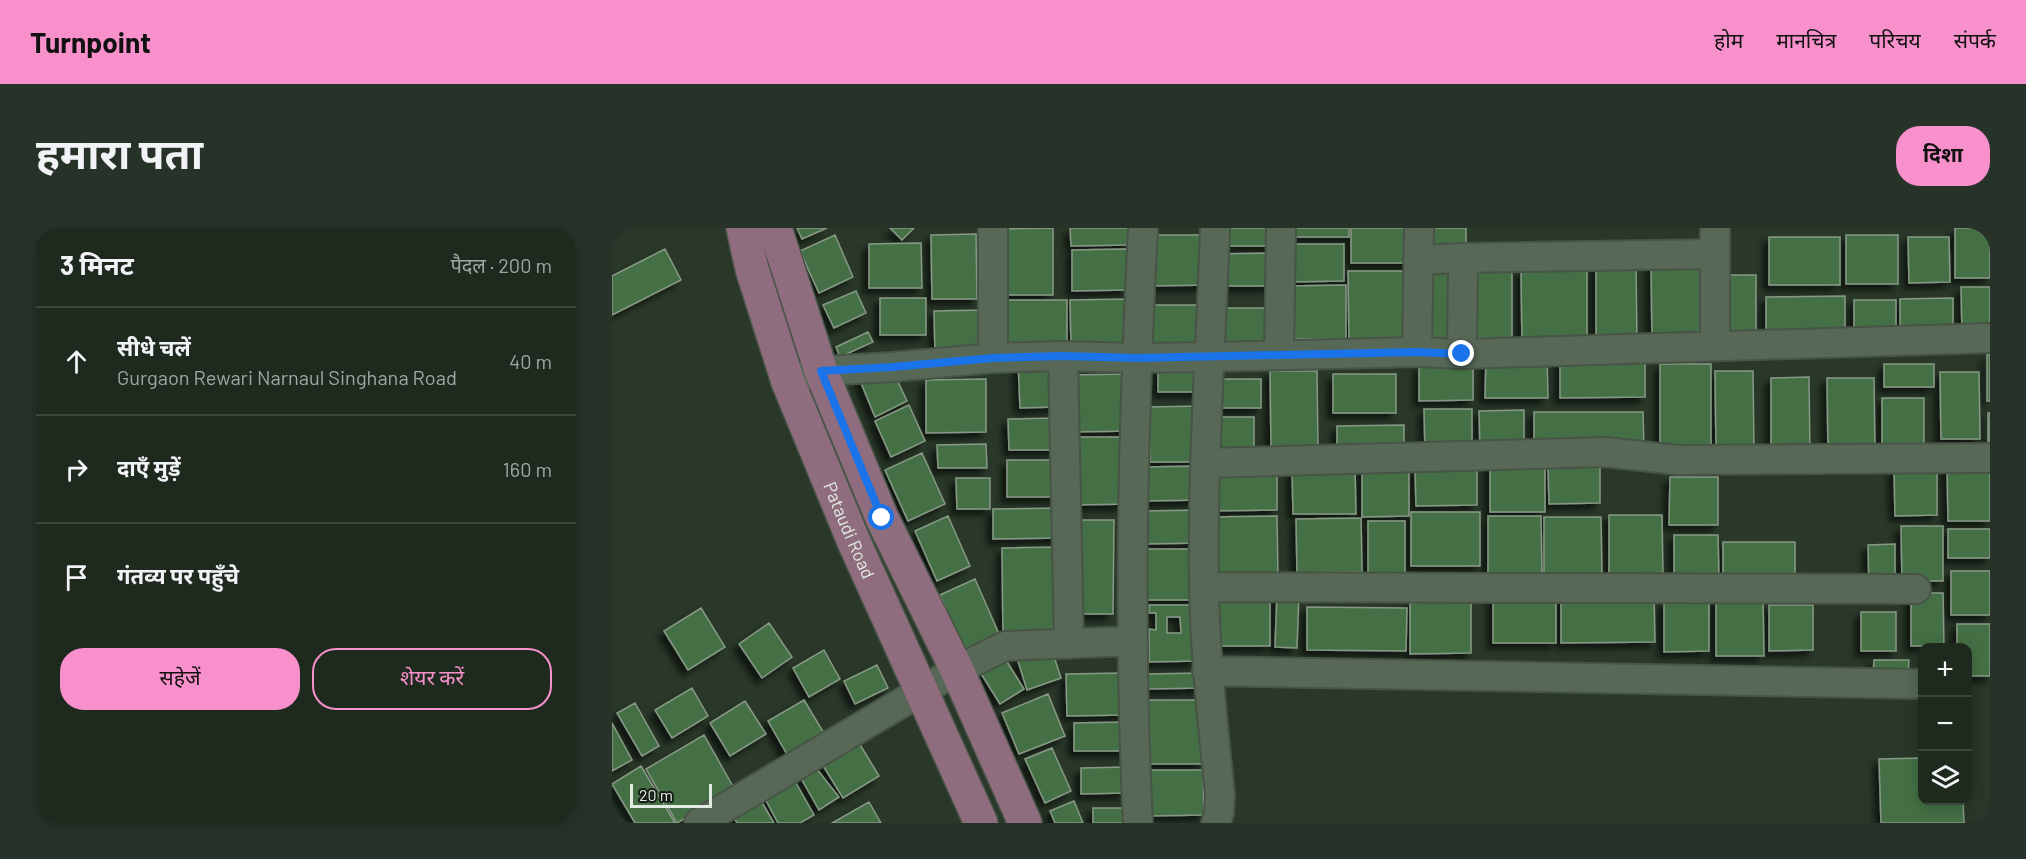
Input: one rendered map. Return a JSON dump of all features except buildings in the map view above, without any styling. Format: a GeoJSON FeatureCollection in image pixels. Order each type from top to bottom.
{"type":"FeatureCollection","features":[{"type":"Feature","properties":{"kind":"main road","name":"Pataudi Road"},"geometry":{"type":"LineString","coordinates":[[743,228],[752,269],[788,382],[854,542],[922,691],[974,821]]}},
{"type":"Feature","properties":{"kind":"main road"},"geometry":{"type":"LineString","coordinates":[[775,228],[821,371],[882,518],[957,670],[1024,823]]}},
{"type":"Feature","properties":{"kind":"street"},"geometry":{"type":"LineString","coordinates":[[993,228],[993,358]]}},
{"type":"Feature","properties":{"kind":"street"},"geometry":{"type":"LineString","coordinates":[[1138,823],[1133,641],[1136,358],[1143,228]]}},
{"type":"Feature","properties":{"kind":"street"},"geometry":{"type":"LineString","coordinates":[[1215,228],[1205,463],[1204,587],[1207,671],[1220,795],[1216,823]]}},
{"type":"Feature","properties":{"kind":"street"},"geometry":{"type":"LineString","coordinates":[[1279,354],[1281,228]]}},
{"type":"Feature","properties":{"kind":"street"},"geometry":{"type":"LineString","coordinates":[[1417,352],[1419,228]]}},
{"type":"Feature","properties":{"kind":"street"},"geometry":{"type":"LineString","coordinates":[[1418,260],[1714,241],[1715,346]]}},
{"type":"Feature","properties":{"kind":"street"},"geometry":{"type":"LineString","coordinates":[[1462,258],[1462,354]]}},
{"type":"Feature","properties":{"kind":"street"},"geometry":{"type":"LineString","coordinates":[[788,382],[821,371],[993,358],[1211,357],[1417,352],[1462,354],[1990,338]]}},
{"type":"Feature","properties":{"kind":"street"},"geometry":{"type":"LineString","coordinates":[[1062,356],[1069,644]]}},
{"type":"Feature","properties":{"kind":"street"},"geometry":{"type":"LineString","coordinates":[[1205,463],[1595,452],[1678,460],[1990,458]]}},
{"type":"Feature","properties":{"kind":"street"},"geometry":{"type":"LineString","coordinates":[[1204,587],[1917,589]]}},
{"type":"Feature","properties":{"kind":"street"},"geometry":{"type":"LineString","coordinates":[[699,823],[957,670],[1005,646],[1133,641]]}},
{"type":"Feature","properties":{"kind":"street"},"geometry":{"type":"LineString","coordinates":[[1207,671],[1918,684]]}},
{"type":"Feature","properties":{"kind":"route"},"geometry":{"type":"LineString","coordinates":[[882,518],[821,371],[993,358],[1062,356],[1136,358],[1417,352],[1462,354]]}}]}
